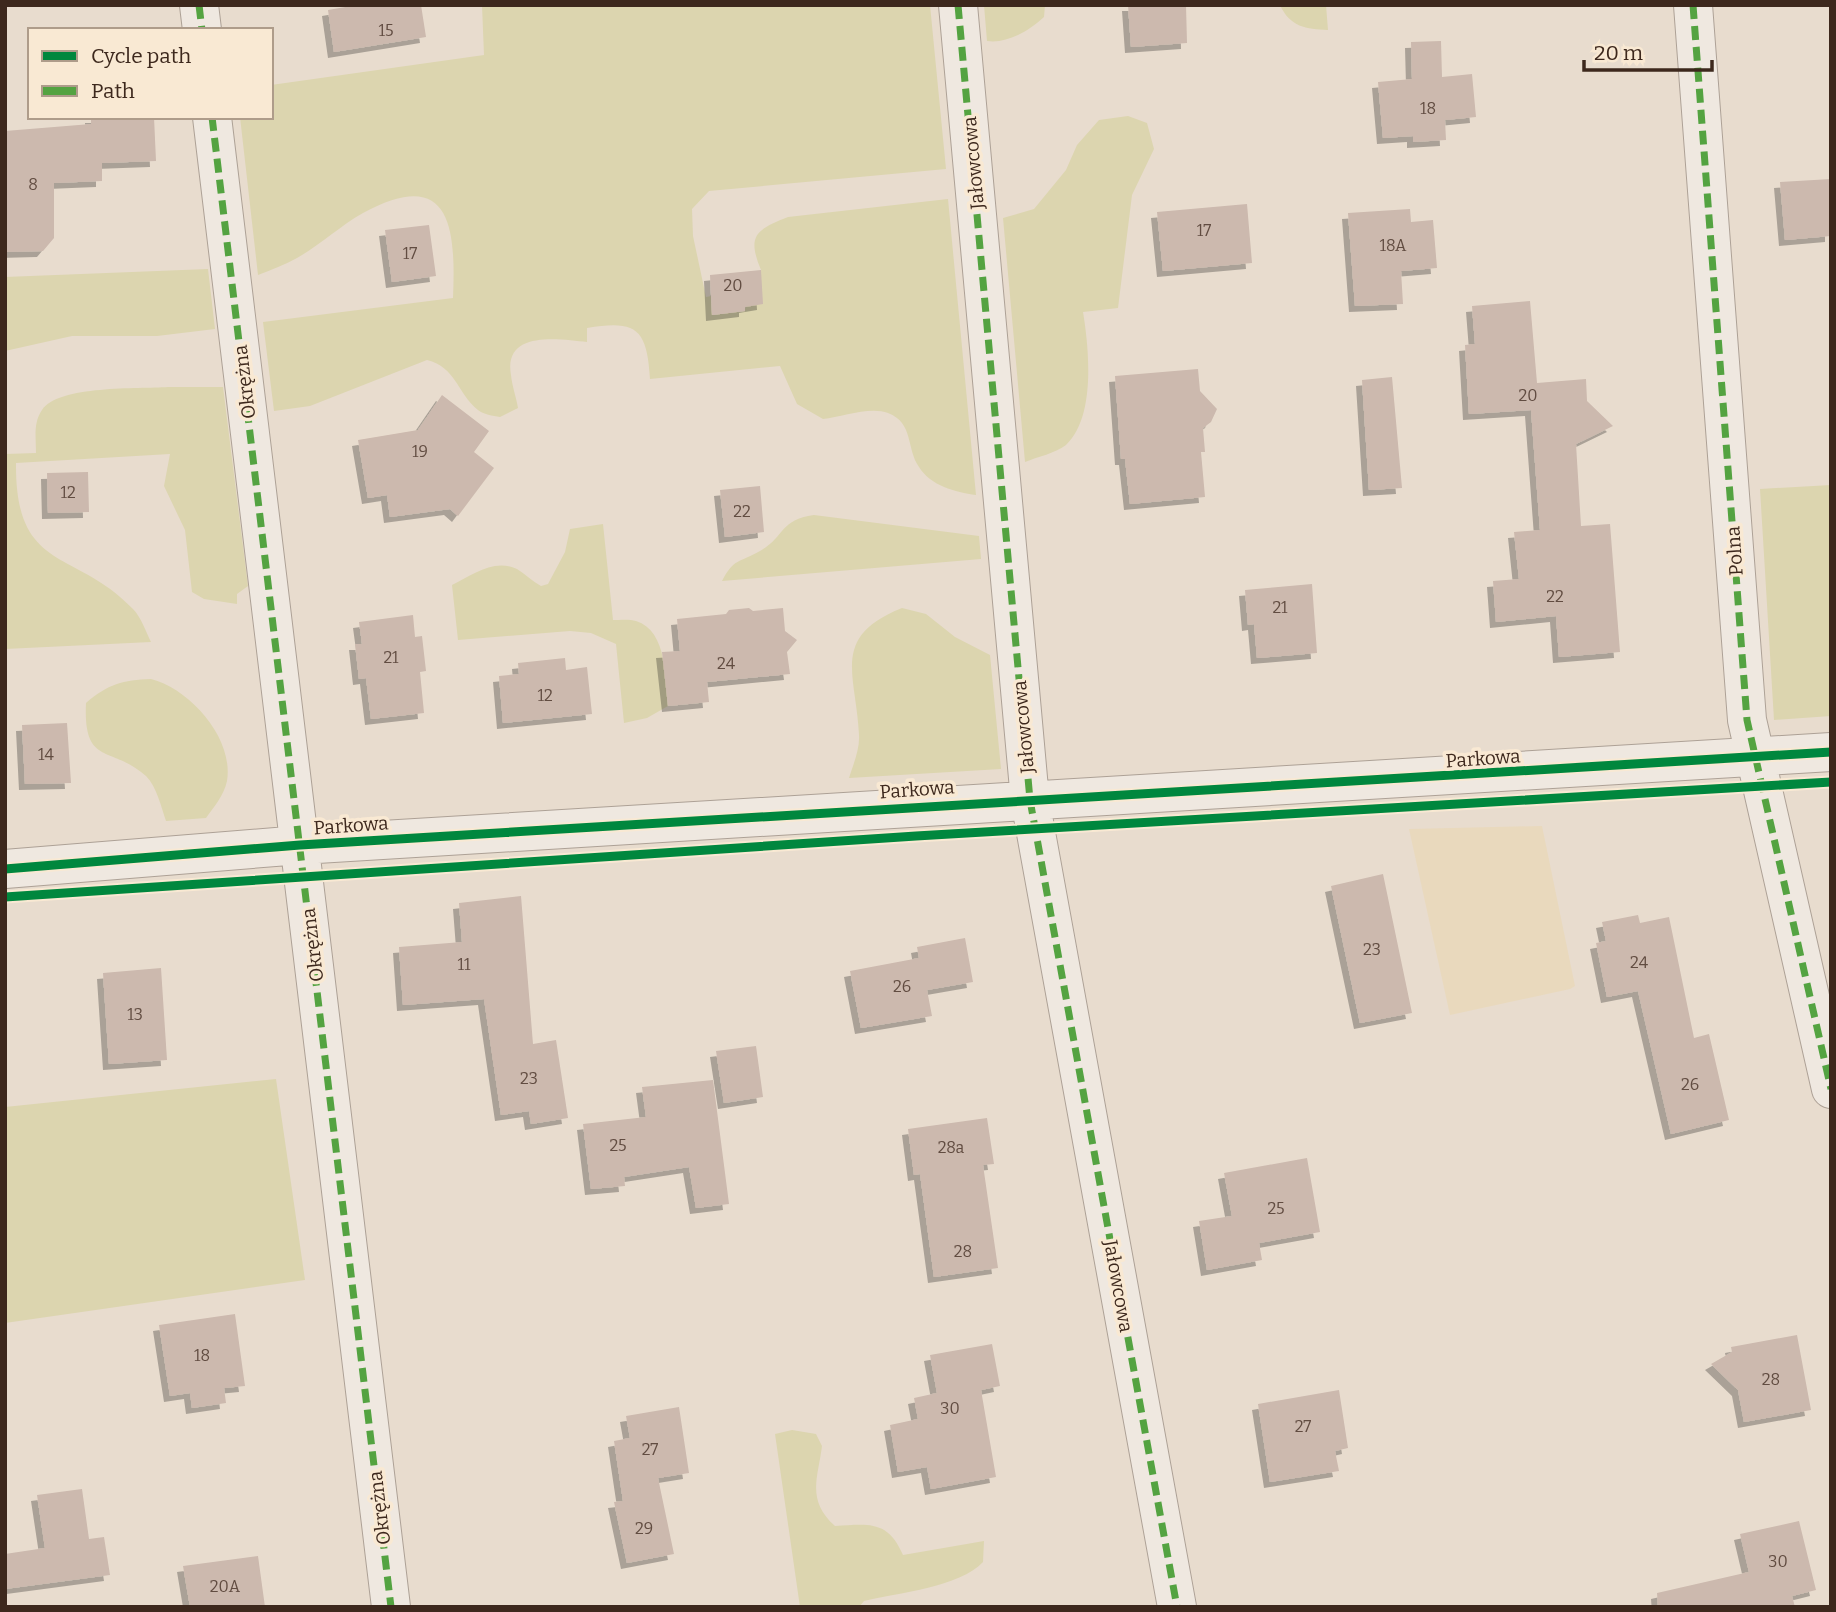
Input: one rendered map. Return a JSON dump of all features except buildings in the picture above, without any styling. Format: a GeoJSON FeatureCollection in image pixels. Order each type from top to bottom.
{"type":"FeatureCollection","features":[{"type":"Feature","properties":{"kind":"street"},"geometry":{"type":"LineString","coordinates":[[199,5],[202,28]]}},
{"type":"Feature","properties":{"kind":"street","name":"Jałowcowa"},"geometry":{"type":"LineString","coordinates":[[958,5],[1030,800],[1177,1607]]}},
{"type":"Feature","properties":{"kind":"street","name":"Polna"},"geometry":{"type":"LineString","coordinates":[[1693,5],[1747,720],[1831,1089]]}},
{"type":"Feature","properties":{"kind":"street","name":"Okrężna"},"geometry":{"type":"LineString","coordinates":[[212,119],[391,1607]]}},
{"type":"Feature","properties":{"kind":"street","name":"Parkowa"},"geometry":{"type":"LineString","coordinates":[[5,869],[300,845],[1831,752]]}},
{"type":"Feature","properties":{"kind":"shaded area"},"geometry":{"type":"Polygon","coordinates":[[[482,5],[930,5],[946,169],[709,191],[692,209],[693,236],[706,297],[711,296],[712,315],[744,311],[761,270],[755,242],[761,231],[768,226],[788,217],[948,199],[976,495],[944,487],[924,474],[915,460],[906,429],[896,417],[888,413],[865,411],[823,419],[797,404],[780,366],[650,379],[642,338],[636,331],[617,325],[587,328],[587,342],[536,340],[516,350],[511,361],[511,375],[518,408],[500,417],[478,410],[444,368],[427,360],[310,406],[274,411],[263,322],[453,298],[453,248],[442,211],[431,200],[415,196],[392,200],[363,213],[297,258],[258,275],[240,119],[273,119],[273,85],[484,55],[482,5]]]}},
{"type":"Feature","properties":{"kind":"shaded area"},"geometry":{"type":"Polygon","coordinates":[[[984,5],[1045,5],[1044,17],[1018,35],[987,41],[984,5]]]}},
{"type":"Feature","properties":{"kind":"shaded area"},"geometry":{"type":"Polygon","coordinates":[[[1280,5],[1326,5],[1328,30],[1313,29],[1294,22],[1280,5]]]}},
{"type":"Feature","properties":{"kind":"shaded area"},"geometry":{"type":"Polygon","coordinates":[[[1128,116],[1147,123],[1154,149],[1132,195],[1118,308],[1083,312],[1088,382],[1082,417],[1076,433],[1062,448],[1025,462],[1003,218],[1034,209],[1066,170],[1077,145],[1099,120],[1128,116]]]}},
{"type":"Feature","properties":{"kind":"shaded area"},"geometry":{"type":"Polygon","coordinates":[[[208,269],[215,329],[157,336],[72,336],[5,351],[5,277],[208,269]]]}},
{"type":"Feature","properties":{"kind":"shaded area"},"geometry":{"type":"Polygon","coordinates":[[[223,387],[248,586],[237,594],[237,604],[204,599],[192,592],[185,530],[164,486],[170,454],[16,463],[18,499],[26,524],[37,542],[52,555],[111,590],[136,612],[151,642],[5,649],[5,454],[36,453],[39,415],[51,402],[64,396],[100,390],[223,387]]]}},
{"type":"Feature","properties":{"kind":"shaded area"},"geometry":{"type":"Polygon","coordinates":[[[1831,485],[1831,716],[1774,720],[1760,489],[1831,485]]]}},
{"type":"Feature","properties":{"kind":"shaded area"},"geometry":{"type":"Polygon","coordinates":[[[814,515],[979,536],[981,559],[722,581],[734,565],[768,546],[788,525],[814,515]]]}},
{"type":"Feature","properties":{"kind":"shaded area"},"geometry":{"type":"Polygon","coordinates":[[[603,524],[613,620],[634,620],[646,626],[659,645],[665,670],[668,706],[647,718],[624,723],[616,644],[591,633],[570,631],[458,640],[452,585],[483,569],[500,565],[517,569],[541,586],[548,584],[565,552],[570,529],[603,524]]]}},
{"type":"Feature","properties":{"kind":"shaded area"},"geometry":{"type":"Polygon","coordinates":[[[902,608],[926,614],[955,637],[990,655],[1001,769],[849,778],[859,740],[852,675],[852,659],[856,645],[864,631],[879,619],[902,608]]]}},
{"type":"Feature","properties":{"kind":"shaded area"},"geometry":{"type":"Polygon","coordinates":[[[151,679],[166,684],[194,704],[216,732],[224,748],[227,765],[226,786],[206,818],[166,821],[156,791],[146,776],[102,752],[94,746],[89,737],[86,703],[101,691],[116,684],[151,679]]]}},
{"type":"Feature","properties":{"kind":"shaded area"},"geometry":{"type":"Polygon","coordinates":[[[1542,826],[1575,986],[1450,1015],[1409,829],[1542,826]]]}},
{"type":"Feature","properties":{"kind":"shaded area"},"geometry":{"type":"Polygon","coordinates":[[[276,1079],[305,1280],[5,1323],[5,1107],[276,1079]]]}},
{"type":"Feature","properties":{"kind":"shaded area"},"geometry":{"type":"Polygon","coordinates":[[[792,1430],[816,1434],[822,1446],[817,1498],[820,1507],[835,1526],[868,1525],[884,1530],[891,1535],[903,1555],[984,1541],[983,1562],[959,1578],[864,1601],[859,1607],[800,1607],[775,1434],[792,1430]]]}},
{"type":"Feature","properties":{"kind":"marked path"},"geometry":{"type":"LineString","coordinates":[[199,5],[202,28]]}},
{"type":"Feature","properties":{"kind":"marked path"},"geometry":{"type":"LineString","coordinates":[[958,5],[1030,800],[1177,1607]]}},
{"type":"Feature","properties":{"kind":"marked path"},"geometry":{"type":"LineString","coordinates":[[1693,5],[1747,720],[1831,1089]]}},
{"type":"Feature","properties":{"kind":"marked path"},"geometry":{"type":"LineString","coordinates":[[212,119],[391,1607]]}},
{"type":"Feature","properties":{"kind":"cycle path"},"geometry":{"type":"LineString","coordinates":[[5,869],[300,845],[1831,752]]}},
{"type":"Feature","properties":{"kind":"cycle path"},"geometry":{"type":"LineString","coordinates":[[5,897],[916,836],[1831,782]]}}]}
